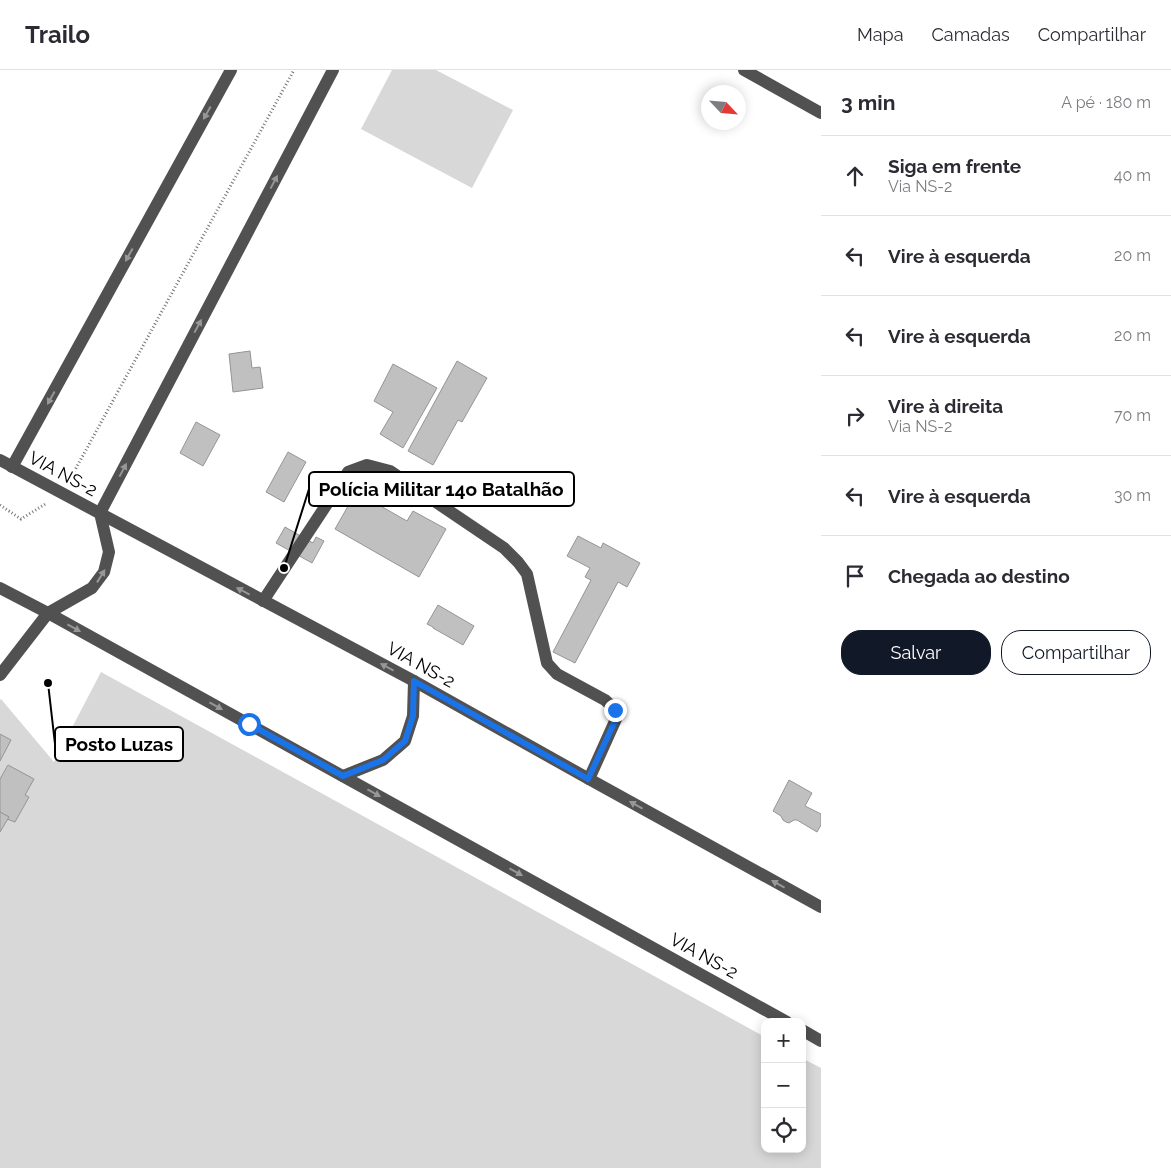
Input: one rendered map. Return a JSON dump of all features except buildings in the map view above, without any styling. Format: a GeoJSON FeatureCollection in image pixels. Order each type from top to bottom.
{"type":"FeatureCollection","features":[{"type":"Feature","properties":{"kind":"street"},"geometry":{"type":"LineString","coordinates":[[12,467],[230,70]]}},
{"type":"Feature","properties":{"kind":"street"},"geometry":{"type":"LineString","coordinates":[[0,675],[48,613],[92,588],[104,572],[109,552],[100,513],[333,70]]}},
{"type":"Feature","properties":{"kind":"street"},"geometry":{"type":"LineString","coordinates":[[744,70],[821,113]]}},
{"type":"Feature","properties":{"kind":"street","name":"VIA NS-2"},"geometry":{"type":"LineString","coordinates":[[0,460],[414,681],[821,907]]}},
{"type":"Feature","properties":{"kind":"street"},"geometry":{"type":"LineString","coordinates":[[263,601],[348,472],[367,466],[390,471],[504,548],[518,562],[527,574],[547,663],[557,674],[605,700],[615,710],[616,719],[588,779]]}},
{"type":"Feature","properties":{"kind":"street","name":"VIA NS-2"},"geometry":{"type":"LineString","coordinates":[[0,588],[780,1018]]}},
{"type":"Feature","properties":{"kind":"street"},"geometry":{"type":"LineString","coordinates":[[343,776],[383,760],[405,741],[413,716],[414,681]]}},
{"type":"Feature","properties":{"kind":"street"},"geometry":{"type":"LineString","coordinates":[[806,1032],[821,1041]]}},
{"type":"Feature","properties":{"kind":"path"},"geometry":{"type":"LineString","coordinates":[[0,505],[21,519],[62,493],[294,70]]}},
{"type":"Feature","properties":{"kind":"shaded area"},"geometry":{"type":"Polygon","coordinates":[[[392,70],[436,70],[513,110],[472,188],[361,129],[392,70]]]}},
{"type":"Feature","properties":{"kind":"shaded area"},"geometry":{"type":"Polygon","coordinates":[[[101,672],[761,1035],[761,1153],[806,1153],[806,1060],[821,1068],[821,1168],[0,1168],[1,699],[54,762],[101,672]]]}},
{"type":"Feature","properties":{"kind":"place","name":"Polícia Militar 14o Batalhão"},"geometry":{"type":"Point","coordinates":[284,568]}},
{"type":"Feature","properties":{"kind":"place","name":"Posto Luzas"},"geometry":{"type":"Point","coordinates":[48,683]}},
{"type":"Feature","properties":{"kind":"route"},"geometry":{"type":"LineString","coordinates":[[249,724],[343,776],[383,760],[405,741],[413,716],[414,681],[588,779],[616,719],[615,710]]}}]}
